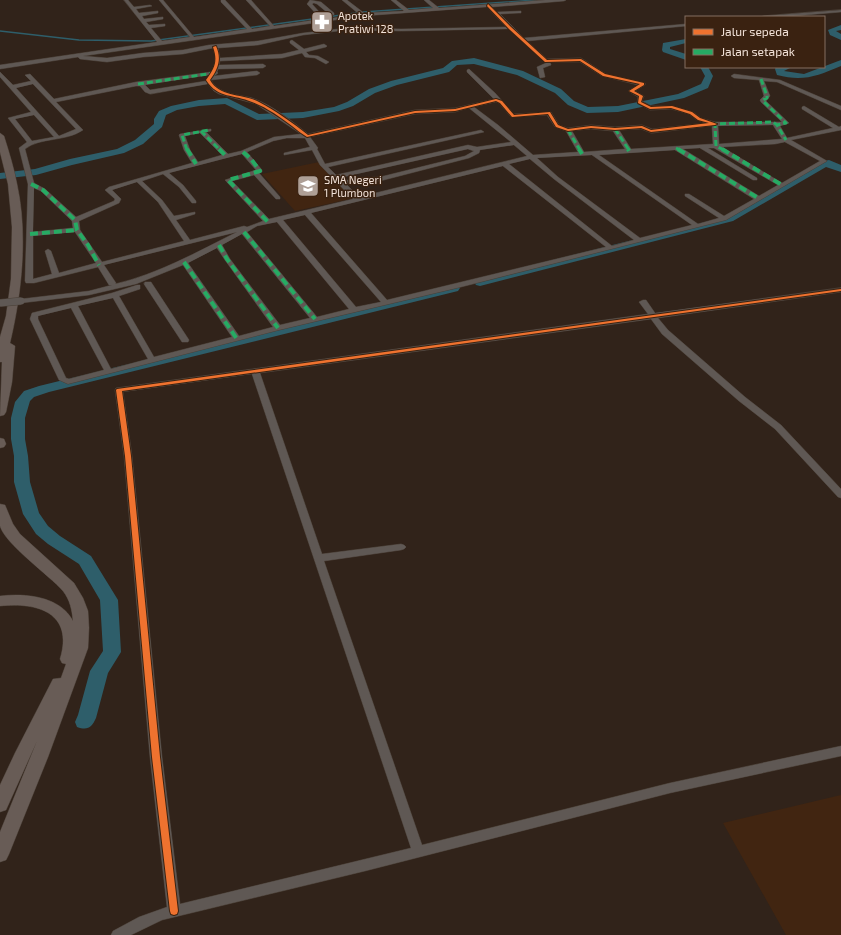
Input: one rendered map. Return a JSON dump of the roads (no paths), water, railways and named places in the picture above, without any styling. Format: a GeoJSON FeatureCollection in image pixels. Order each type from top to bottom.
{"type":"FeatureCollection","features":[{"type":"Feature","properties":{"kind":"highway"},"geometry":{"type":"LineString","coordinates":[[0,136],[10,168],[13,184],[17,227],[16,279],[6,382],[0,412]]}},
{"type":"Feature","properties":{"kind":"highway"},"geometry":{"type":"LineString","coordinates":[[0,359],[12,316]]}},
{"type":"Feature","properties":{"kind":"highway"},"geometry":{"type":"LineString","coordinates":[[0,508],[8,529],[69,587],[79,606],[83,629],[80,648],[40,757],[0,854]]}},
{"type":"Feature","properties":{"kind":"highway"},"geometry":{"type":"LineString","coordinates":[[0,600],[29,601],[54,610],[65,620],[70,629],[72,645],[67,665],[52,698],[23,753],[0,805]]}},
{"type":"Feature","properties":{"kind":"street"},"geometry":{"type":"LineString","coordinates":[[161,0],[192,37]]}},
{"type":"Feature","properties":{"kind":"street"},"geometry":{"type":"LineString","coordinates":[[248,0],[272,26]]}},
{"type":"Feature","properties":{"kind":"street"},"geometry":{"type":"LineString","coordinates":[[344,0],[363,15]]}},
{"type":"Feature","properties":{"kind":"street"},"geometry":{"type":"LineString","coordinates":[[393,0],[405,10]]}},
{"type":"Feature","properties":{"kind":"street"},"geometry":{"type":"LineString","coordinates":[[426,0],[435,7]]}},
{"type":"Feature","properties":{"kind":"street"},"geometry":{"type":"LineString","coordinates":[[463,0],[471,5]]}},
{"type":"Feature","properties":{"kind":"street"},"geometry":{"type":"LineString","coordinates":[[0,67],[160,41],[330,17],[435,7],[564,0]]}},
{"type":"Feature","properties":{"kind":"street"},"geometry":{"type":"LineString","coordinates":[[130,1],[133,8],[160,41]]}},
{"type":"Feature","properties":{"kind":"street"},"geometry":{"type":"LineString","coordinates":[[222,1],[249,29]]}},
{"type":"Feature","properties":{"kind":"street"},"geometry":{"type":"LineString","coordinates":[[313,1],[319,3],[332,14],[330,17],[321,16],[309,4],[313,1]]}},
{"type":"Feature","properties":{"kind":"street"},"geometry":{"type":"LineString","coordinates":[[488,5],[510,28],[549,64],[540,67],[542,77]]}},
{"type":"Feature","properties":{"kind":"street"},"geometry":{"type":"LineString","coordinates":[[133,8],[150,6]]}},
{"type":"Feature","properties":{"kind":"street"},"geometry":{"type":"LineString","coordinates":[[776,16],[841,11]]}},
{"type":"Feature","properties":{"kind":"street"},"geometry":{"type":"LineString","coordinates":[[139,15],[156,12]]}},
{"type":"Feature","properties":{"kind":"street"},"geometry":{"type":"LineString","coordinates":[[496,13],[520,12]]}},
{"type":"Feature","properties":{"kind":"street"},"geometry":{"type":"LineString","coordinates":[[143,21],[161,18]]}},
{"type":"Feature","properties":{"kind":"street"},"geometry":{"type":"LineString","coordinates":[[149,27],[163,25]]}},
{"type":"Feature","properties":{"kind":"street"},"geometry":{"type":"LineString","coordinates":[[523,40],[685,25]]}},
{"type":"Feature","properties":{"kind":"street"},"geometry":{"type":"LineString","coordinates":[[74,56],[97,60],[113,60],[212,47],[258,44],[303,34],[339,29],[510,28]]}},
{"type":"Feature","properties":{"kind":"street"},"geometry":{"type":"LineString","coordinates":[[420,29],[426,36]]}},
{"type":"Feature","properties":{"kind":"street"},"geometry":{"type":"LineString","coordinates":[[209,80],[216,70],[218,60],[212,47],[208,45],[261,38]]}},
{"type":"Feature","properties":{"kind":"street"},"geometry":{"type":"LineString","coordinates":[[292,42],[307,56],[316,57],[326,62]]}},
{"type":"Feature","properties":{"kind":"street"},"geometry":{"type":"LineString","coordinates":[[218,60],[283,58],[324,46]]}},
{"type":"Feature","properties":{"kind":"street"},"geometry":{"type":"LineString","coordinates":[[546,61],[581,60],[602,74],[642,83],[643,85],[631,91],[641,96],[640,103],[647,107],[671,108],[691,113],[699,119],[715,124]]}},
{"type":"Feature","properties":{"kind":"street"},"geometry":{"type":"LineString","coordinates":[[52,101],[216,70],[263,66]]}},
{"type":"Feature","properties":{"kind":"street"},"geometry":{"type":"LineString","coordinates":[[469,71],[513,116],[549,113],[557,126],[568,130],[642,127],[651,131],[715,124],[771,122],[777,124],[786,123],[764,102],[763,100],[767,98],[767,96],[761,79]]}},
{"type":"Feature","properties":{"kind":"street"},"geometry":{"type":"LineString","coordinates":[[138,84],[142,85],[150,92],[209,80],[257,73]]}},
{"type":"Feature","properties":{"kind":"street"},"geometry":{"type":"LineString","coordinates":[[0,74],[58,138]]}},
{"type":"Feature","properties":{"kind":"street"},"geometry":{"type":"LineString","coordinates":[[28,75],[80,131],[58,138],[29,143],[22,148],[30,178],[28,280],[34,281],[531,157],[716,146],[786,140],[840,129]]}},
{"type":"Feature","properties":{"kind":"street"},"geometry":{"type":"LineString","coordinates":[[734,76],[780,81],[803,93],[841,108]]}},
{"type":"Feature","properties":{"kind":"street"},"geometry":{"type":"LineString","coordinates":[[209,80],[217,91],[252,100],[307,136],[324,166],[358,200]]}},
{"type":"Feature","properties":{"kind":"street"},"geometry":{"type":"LineString","coordinates":[[12,87],[35,82]]}},
{"type":"Feature","properties":{"kind":"street"},"geometry":{"type":"LineString","coordinates":[[75,220],[117,202],[118,199],[108,189],[164,172],[227,157],[281,137],[307,136],[415,112],[455,110],[498,100]]}},
{"type":"Feature","properties":{"kind":"street"},"geometry":{"type":"LineString","coordinates":[[471,107],[531,157],[639,241]]}},
{"type":"Feature","properties":{"kind":"street"},"geometry":{"type":"LineString","coordinates":[[804,108],[840,129]]}},
{"type":"Feature","properties":{"kind":"street"},"geometry":{"type":"LineString","coordinates":[[29,143],[30,141],[11,118],[35,113]]}},
{"type":"Feature","properties":{"kind":"street"},"geometry":{"type":"LineString","coordinates":[[715,124],[716,146]]}},
{"type":"Feature","properties":{"kind":"street"},"geometry":{"type":"LineString","coordinates":[[255,226],[148,284],[74,306],[38,313],[34,316],[63,380],[68,382],[278,328],[384,302],[454,287],[724,219],[824,161],[786,140],[777,124]]}},
{"type":"Feature","properties":{"kind":"street"},"geometry":{"type":"LineString","coordinates":[[615,129],[629,151]]}},
{"type":"Feature","properties":{"kind":"street"},"geometry":{"type":"LineString","coordinates":[[196,164],[187,150],[182,135],[209,130]]}},
{"type":"Feature","properties":{"kind":"street"},"geometry":{"type":"LineString","coordinates":[[568,130],[582,154]]}},
{"type":"Feature","properties":{"kind":"street"},"geometry":{"type":"LineString","coordinates":[[201,131],[227,157]]}},
{"type":"Feature","properties":{"kind":"street"},"geometry":{"type":"LineString","coordinates":[[324,166],[481,132]]}},
{"type":"Feature","properties":{"kind":"street"},"geometry":{"type":"LineString","coordinates":[[336,177],[468,147],[477,149],[515,143]]}},
{"type":"Feature","properties":{"kind":"street"},"geometry":{"type":"LineString","coordinates":[[702,146],[755,179]]}},
{"type":"Feature","properties":{"kind":"street"},"geometry":{"type":"LineString","coordinates":[[716,146],[782,185]]}},
{"type":"Feature","properties":{"kind":"street"},"geometry":{"type":"LineString","coordinates":[[286,154],[315,148]]}},
{"type":"Feature","properties":{"kind":"street"},"geometry":{"type":"LineString","coordinates":[[676,148],[758,198]]}},
{"type":"Feature","properties":{"kind":"street"},"geometry":{"type":"LineString","coordinates":[[342,184],[359,180],[380,179],[462,159],[476,152],[477,149]]}},
{"type":"Feature","properties":{"kind":"street"},"geometry":{"type":"LineString","coordinates":[[243,152],[251,159],[260,171],[228,180],[242,197],[249,204],[254,206],[268,222]]}},
{"type":"Feature","properties":{"kind":"street"},"geometry":{"type":"LineString","coordinates":[[593,153],[697,226]]}},
{"type":"Feature","properties":{"kind":"street"},"geometry":{"type":"LineString","coordinates":[[503,164],[611,248]]}},
{"type":"Feature","properties":{"kind":"street"},"geometry":{"type":"LineString","coordinates":[[164,172],[181,186],[194,202]]}},
{"type":"Feature","properties":{"kind":"street"},"geometry":{"type":"LineString","coordinates":[[256,173],[278,198]]}},
{"type":"Feature","properties":{"kind":"street"},"geometry":{"type":"LineString","coordinates":[[30,178],[75,220],[77,230],[112,283]]}},
{"type":"Feature","properties":{"kind":"street"},"geometry":{"type":"LineString","coordinates":[[138,180],[154,195],[188,242]]}},
{"type":"Feature","properties":{"kind":"street"},"geometry":{"type":"LineString","coordinates":[[687,195],[724,219]]}},
{"type":"Feature","properties":{"kind":"street"},"geometry":{"type":"LineString","coordinates":[[306,212],[327,238],[372,286],[384,302]]}},
{"type":"Feature","properties":{"kind":"street"},"geometry":{"type":"LineString","coordinates":[[171,218],[193,213]]}},
{"type":"Feature","properties":{"kind":"street"},"geometry":{"type":"LineString","coordinates":[[278,219],[354,310]]}},
{"type":"Feature","properties":{"kind":"street"},"geometry":{"type":"LineString","coordinates":[[30,234],[77,230]]}},
{"type":"Feature","properties":{"kind":"street"},"geometry":{"type":"LineString","coordinates":[[244,232],[315,319]]}},
{"type":"Feature","properties":{"kind":"street"},"geometry":{"type":"LineString","coordinates":[[218,245],[278,328]]}},
{"type":"Feature","properties":{"kind":"street"},"geometry":{"type":"LineString","coordinates":[[48,251],[56,276]]}},
{"type":"Feature","properties":{"kind":"street"},"geometry":{"type":"LineString","coordinates":[[0,303],[70,296],[108,289],[186,264]]}},
{"type":"Feature","properties":{"kind":"street"},"geometry":{"type":"LineString","coordinates":[[186,264],[237,339]]}},
{"type":"Feature","properties":{"kind":"street"},"geometry":{"type":"LineString","coordinates":[[148,284],[185,340]]}},
{"type":"Feature","properties":{"kind":"street"},"geometry":{"type":"LineString","coordinates":[[174,911],[155,749],[128,456],[119,390],[841,290]]}},
{"type":"Feature","properties":{"kind":"street"},"geometry":{"type":"LineString","coordinates":[[115,295],[152,360]]}},
{"type":"Feature","properties":{"kind":"street"},"geometry":{"type":"LineString","coordinates":[[642,302],[665,332],[742,399],[778,427],[841,495]]}},
{"type":"Feature","properties":{"kind":"street"},"geometry":{"type":"LineString","coordinates":[[74,306],[108,371]]}},
{"type":"Feature","properties":{"kind":"street"},"geometry":{"type":"LineString","coordinates":[[255,371],[418,851]]}},
{"type":"Feature","properties":{"kind":"street"},"geometry":{"type":"LineString","coordinates":[[318,558],[401,547]]}},
{"type":"Feature","properties":{"kind":"street"},"geometry":{"type":"LineString","coordinates":[[118,935],[144,921],[174,911],[670,788],[841,751]]}},
{"type":"Feature","properties":{"kind":"waterway"},"geometry":{"type":"LineString","coordinates":[[363,12],[536,0]]}},
{"type":"Feature","properties":{"kind":"waterway"},"geometry":{"type":"LineString","coordinates":[[0,31],[79,40],[151,41],[356,13]]}},
{"type":"Feature","properties":{"kind":"waterway"},"geometry":{"type":"LineString","coordinates":[[841,27],[832,30],[833,33],[841,38]]}},
{"type":"Feature","properties":{"kind":"waterway"},"geometry":{"type":"LineString","coordinates":[[685,41],[666,45],[666,50],[685,57]]}},
{"type":"Feature","properties":{"kind":"waterway"},"geometry":{"type":"LineString","coordinates":[[0,176],[36,172],[70,162],[120,151],[139,142],[159,125],[159,119],[162,113],[174,108],[199,103],[227,101],[257,117],[303,115],[336,109],[350,104],[372,91],[394,83],[446,70],[455,63],[474,61],[520,73],[558,91],[571,103],[587,110],[618,109],[681,96],[705,86],[709,76],[705,68]]}},
{"type":"Feature","properties":{"kind":"waterway"},"geometry":{"type":"LineString","coordinates":[[784,68],[779,69],[780,73],[789,76],[804,76],[811,75],[841,63]]}},
{"type":"Feature","properties":{"kind":"waterway"},"geometry":{"type":"LineString","coordinates":[[480,282],[723,221],[729,219],[823,164],[829,163],[841,169]]}},
{"type":"Feature","properties":{"kind":"waterway"},"geometry":{"type":"LineString","coordinates":[[84,722],[87,718],[99,671],[112,652],[109,600],[85,560],[54,540],[42,530],[31,514],[22,482],[21,456],[18,439],[18,418],[22,402],[25,398],[29,394],[44,389],[454,288]]}},
{"type":"Feature","properties":{"kind":"place","name":"Apotek Pratiwi 128"},"geometry":{"type":"Point","coordinates":[322,22]}},
{"type":"Feature","properties":{"kind":"place","name":"SMA Negeri 1 Plumbon"},"geometry":{"type":"Point","coordinates":[308,186]}}]}
